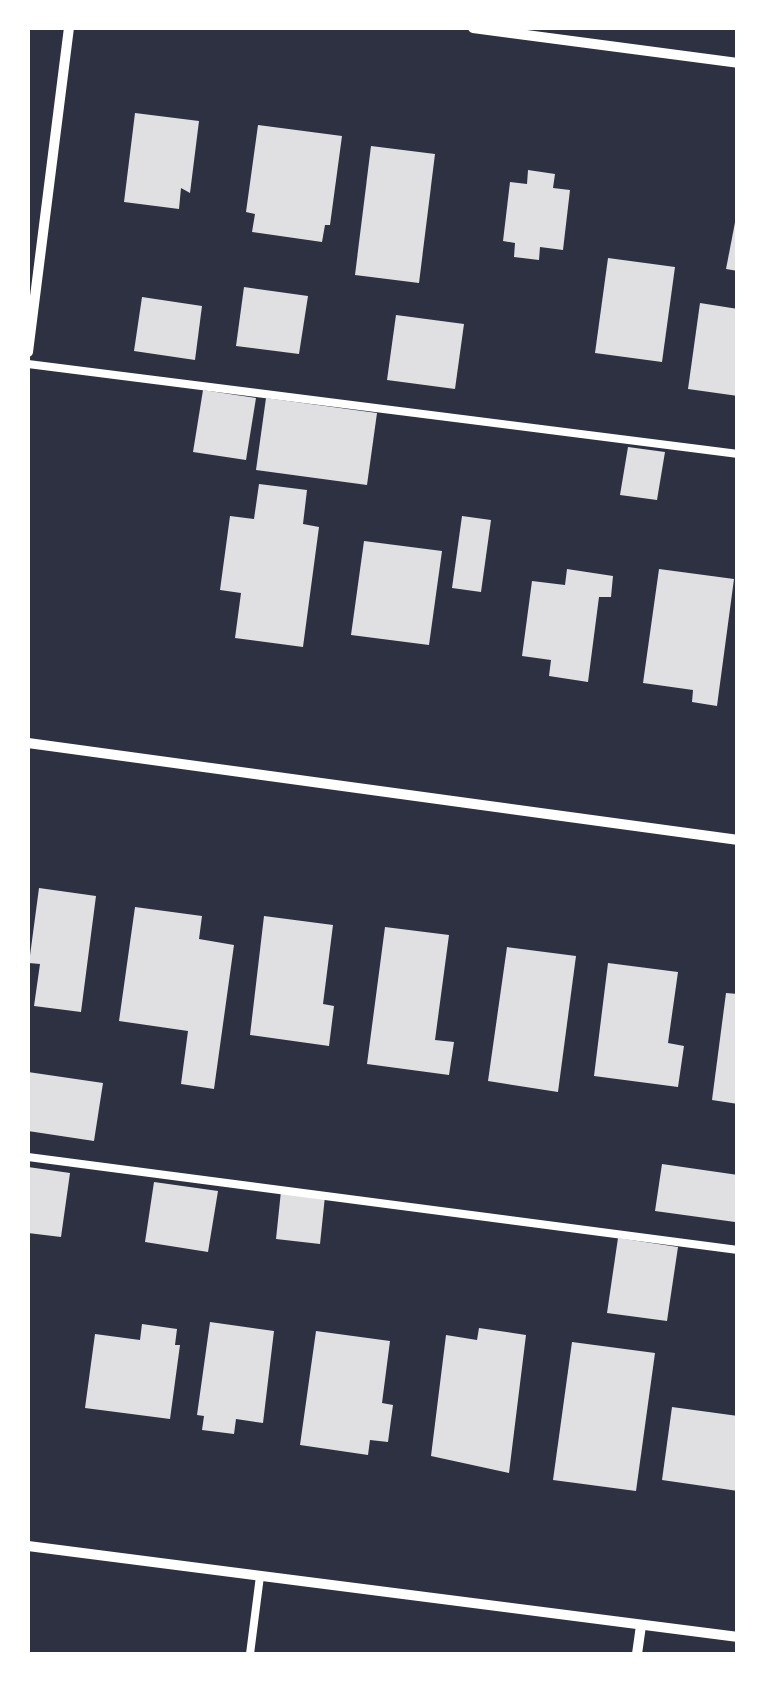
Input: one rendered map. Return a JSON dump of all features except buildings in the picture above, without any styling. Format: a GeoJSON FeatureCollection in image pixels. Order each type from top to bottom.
{"type":"FeatureCollection","features":[{"type":"Feature","properties":{"kind":"street"},"geometry":{"type":"LineString","coordinates":[[28,352],[69,28]]}},
{"type":"Feature","properties":{"kind":"street"},"geometry":{"type":"LineString","coordinates":[[473,28],[738,64]]}},
{"type":"Feature","properties":{"kind":"street"},"geometry":{"type":"LineString","coordinates":[[28,743],[738,840]]}},
{"type":"Feature","properties":{"kind":"street"},"geometry":{"type":"LineString","coordinates":[[28,1546],[738,1637]]}},
{"type":"Feature","properties":{"kind":"street"},"geometry":{"type":"LineString","coordinates":[[637,1654],[641,1625]]}},
{"type":"Feature","properties":{"kind":"lane"},"geometry":{"type":"LineString","coordinates":[[28,364],[738,454]]}},
{"type":"Feature","properties":{"kind":"lane"},"geometry":{"type":"LineString","coordinates":[[28,1157],[738,1250]]}},
{"type":"Feature","properties":{"kind":"lane"},"geometry":{"type":"LineString","coordinates":[[250,1654],[260,1576]]}}]}
